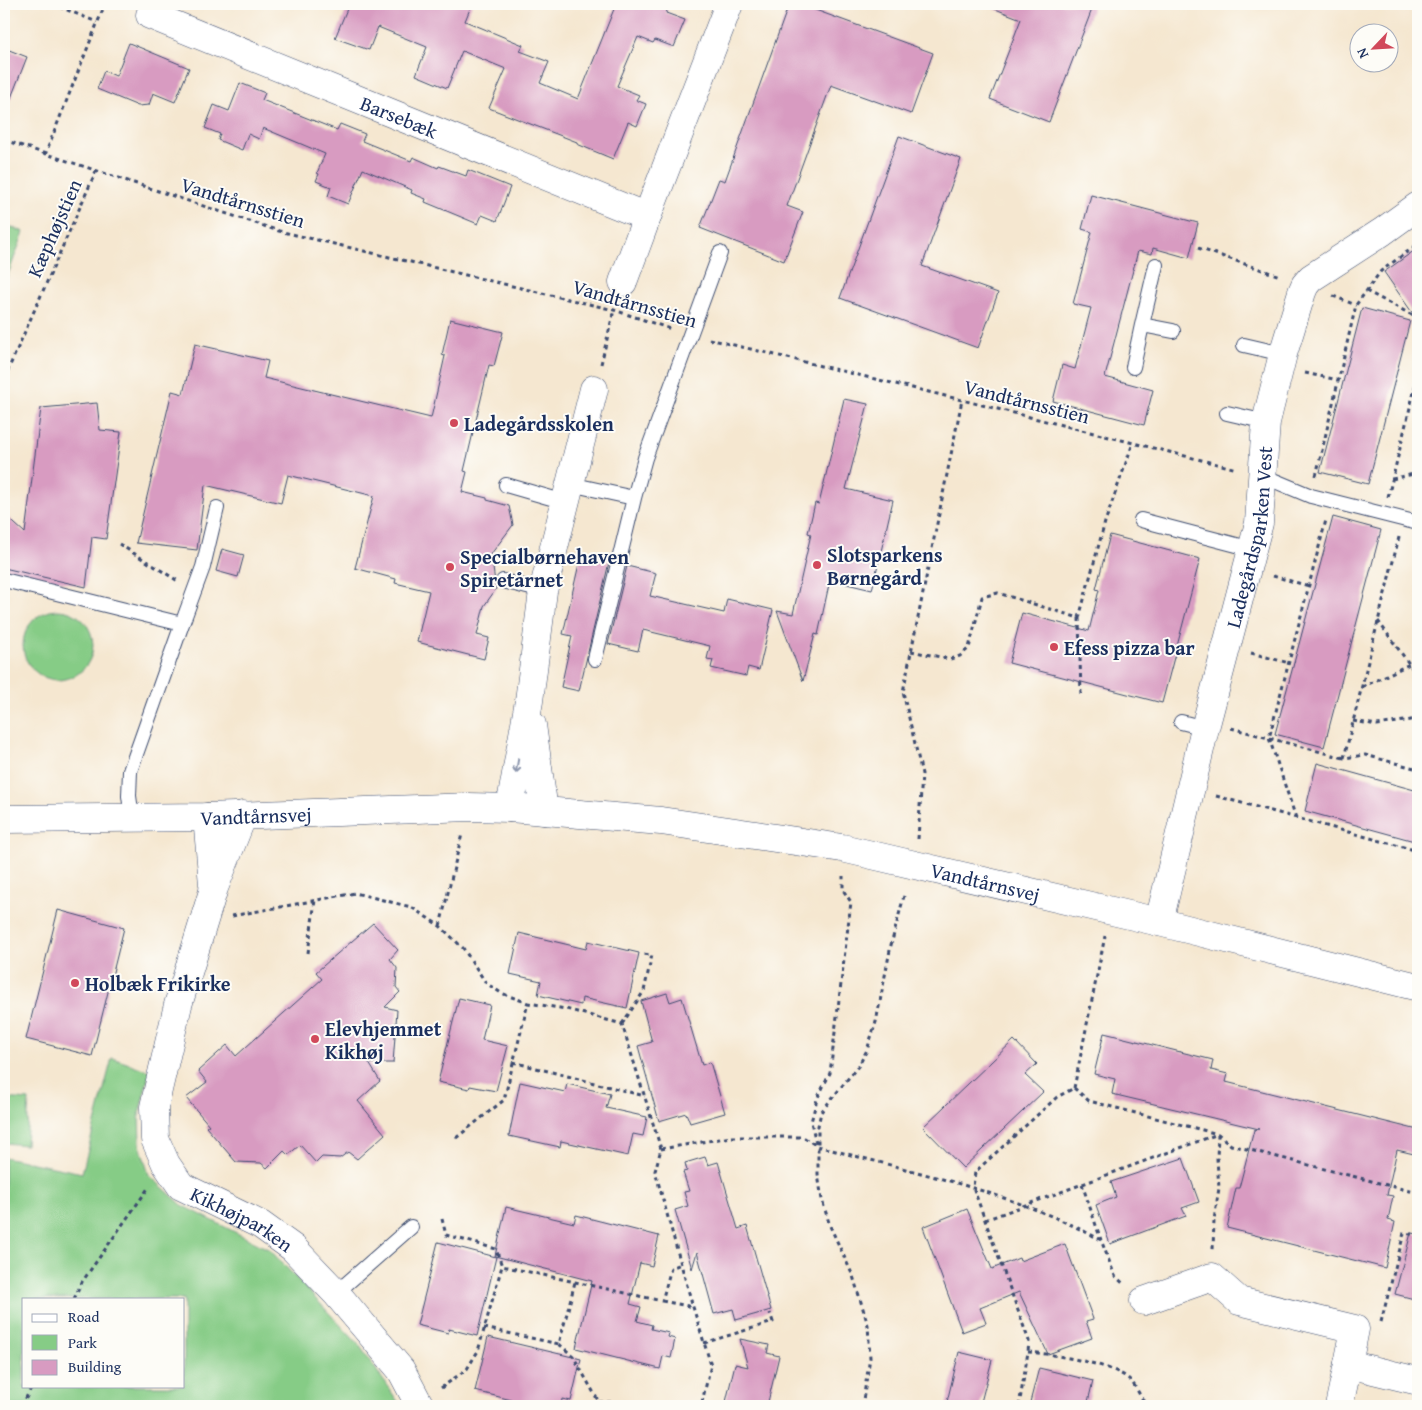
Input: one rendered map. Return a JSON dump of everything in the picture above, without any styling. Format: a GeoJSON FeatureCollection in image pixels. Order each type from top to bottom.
{"type":"FeatureCollection","features":[{"type":"Feature","properties":{"kind":"street"},"geometry":{"type":"LineString","coordinates":[[623,282],[729,4]]}},
{"type":"Feature","properties":{"kind":"street","name":"Barsebæk"},"geometry":{"type":"LineString","coordinates":[[150,15],[647,217]]}},
{"type":"Feature","properties":{"kind":"street"},"geometry":{"type":"LineString","coordinates":[[1305,285],[1311,278],[1418,206]]}},
{"type":"Feature","properties":{"kind":"street","name":"Ladegårdsparken Vest"},"geometry":{"type":"LineString","coordinates":[[1159,922],[1191,789],[1198,724],[1227,647],[1259,523],[1266,422],[1281,361],[1305,285]]}},
{"type":"Feature","properties":{"kind":"street"},"geometry":{"type":"LineString","coordinates":[[510,808],[529,701],[543,591],[594,389]]}},
{"type":"Feature","properties":{"kind":"street"},"geometry":{"type":"LineString","coordinates":[[529,701],[544,811]]}},
{"type":"Feature","properties":{"kind":"street","name":"Vandtårnsvej"},"geometry":{"type":"LineString","coordinates":[[4,819],[207,817],[469,807],[510,808],[661,820],[842,848],[1159,922],[1418,987]]}},
{"type":"Feature","properties":{"kind":"street","name":"Kikhøjparken"},"geometry":{"type":"LineString","coordinates":[[244,815],[202,922],[178,1005],[154,1106],[155,1139],[166,1164],[181,1186],[261,1225],[292,1248],[336,1293],[401,1370],[419,1404]]}},
{"type":"Feature","properties":{"kind":"street","name":"Kikhøjparken"},"geometry":{"type":"LineString","coordinates":[[207,817],[214,888]]}},
{"type":"Feature","properties":{"kind":"street"},"geometry":{"type":"LineString","coordinates":[[1144,1301],[1212,1277],[1238,1301],[1355,1329],[1339,1406]]}},
{"type":"Feature","properties":{"kind":"street"},"geometry":{"type":"LineString","coordinates":[[1348,1364],[1418,1381]]}},
{"type":"Feature","properties":{"kind":"lane"},"geometry":{"type":"LineString","coordinates":[[595,659],[645,458],[720,253]]}},
{"type":"Feature","properties":{"kind":"lane"},"geometry":{"type":"LineString","coordinates":[[1133,367],[1156,265]]}},
{"type":"Feature","properties":{"kind":"lane"},"geometry":{"type":"LineString","coordinates":[[1142,325],[1173,331]]}},
{"type":"Feature","properties":{"kind":"lane"},"geometry":{"type":"LineString","coordinates":[[1244,345],[1281,361]]}},
{"type":"Feature","properties":{"kind":"lane"},"geometry":{"type":"LineString","coordinates":[[1228,412],[1266,422]]}},
{"type":"Feature","properties":{"kind":"lane"},"geometry":{"type":"LineString","coordinates":[[1263,476],[1311,496],[1418,523]]}},
{"type":"Feature","properties":{"kind":"lane"},"geometry":{"type":"LineString","coordinates":[[506,485],[567,493],[634,498]]}},
{"type":"Feature","properties":{"kind":"lane"},"geometry":{"type":"LineString","coordinates":[[132,818],[129,796],[130,771],[203,567],[217,508]]}},
{"type":"Feature","properties":{"kind":"lane"},"geometry":{"type":"LineString","coordinates":[[1141,520],[1250,559]]}},
{"type":"Feature","properties":{"kind":"lane"},"geometry":{"type":"LineString","coordinates":[[4,580],[182,624]]}},
{"type":"Feature","properties":{"kind":"lane"},"geometry":{"type":"LineString","coordinates":[[502,581],[543,591]]}},
{"type":"Feature","properties":{"kind":"lane"},"geometry":{"type":"LineString","coordinates":[[336,1293],[411,1227]]}},
{"type":"Feature","properties":{"kind":"path"},"geometry":{"type":"LineString","coordinates":[[52,4],[97,22]]}},
{"type":"Feature","properties":{"kind":"path"},"geometry":{"type":"LineString","coordinates":[[45,155],[105,4]]}},
{"type":"Feature","properties":{"kind":"path","name":"Vandtårnsstien"},"geometry":{"type":"LineString","coordinates":[[4,140],[279,231],[614,310],[690,335],[962,400],[1263,476]]}},
{"type":"Feature","properties":{"kind":"path","name":"Kæphøjstien"},"geometry":{"type":"LineString","coordinates":[[4,379],[96,172]]}},
{"type":"Feature","properties":{"kind":"path"},"geometry":{"type":"LineString","coordinates":[[1311,496],[1356,305],[1381,271],[1418,244]]}},
{"type":"Feature","properties":{"kind":"path"},"geometry":{"type":"LineString","coordinates":[[1198,248],[1305,285],[1356,305]]}},
{"type":"Feature","properties":{"kind":"path"},"geometry":{"type":"LineString","coordinates":[[594,389],[623,282]]}},
{"type":"Feature","properties":{"kind":"path"},"geometry":{"type":"LineString","coordinates":[[1366,291],[1418,318]]}},
{"type":"Feature","properties":{"kind":"path"},"geometry":{"type":"LineString","coordinates":[[1281,361],[1338,380]]}},
{"type":"Feature","properties":{"kind":"path"},"geometry":{"type":"LineString","coordinates":[[1383,514],[1418,375]]}},
{"type":"Feature","properties":{"kind":"path"},"geometry":{"type":"LineString","coordinates":[[917,845],[922,774],[903,692],[962,400]]}},
{"type":"Feature","properties":{"kind":"path"},"geometry":{"type":"LineString","coordinates":[[1081,696],[1079,618],[1105,522],[1133,443]]}},
{"type":"Feature","properties":{"kind":"path"},"geometry":{"type":"LineString","coordinates":[[1392,479],[1418,473]]}},
{"type":"Feature","properties":{"kind":"path"},"geometry":{"type":"LineString","coordinates":[[1296,818],[1269,738],[1331,501]]}},
{"type":"Feature","properties":{"kind":"path"},"geometry":{"type":"LineString","coordinates":[[1344,758],[1404,520]]}},
{"type":"Feature","properties":{"kind":"path"},"geometry":{"type":"LineString","coordinates":[[119,544],[194,591]]}},
{"type":"Feature","properties":{"kind":"path"},"geometry":{"type":"LineString","coordinates":[[1250,559],[1309,586]]}},
{"type":"Feature","properties":{"kind":"path"},"geometry":{"type":"LineString","coordinates":[[910,651],[950,659],[960,656],[969,648],[982,597],[998,593],[1079,618]]}},
{"type":"Feature","properties":{"kind":"path"},"geometry":{"type":"LineString","coordinates":[[1378,621],[1418,676]]}},
{"type":"Feature","properties":{"kind":"path"},"geometry":{"type":"LineString","coordinates":[[1227,647],[1289,663]]}},
{"type":"Feature","properties":{"kind":"path"},"geometry":{"type":"LineString","coordinates":[[1361,687],[1418,660]]}},
{"type":"Feature","properties":{"kind":"path"},"geometry":{"type":"LineString","coordinates":[[1353,721],[1377,725],[1418,719]]}},
{"type":"Feature","properties":{"kind":"path"},"geometry":{"type":"LineString","coordinates":[[1198,724],[1269,738],[1344,758],[1365,755],[1418,769]]}},
{"type":"Feature","properties":{"kind":"path"},"geometry":{"type":"LineString","coordinates":[[1191,789],[1418,851]]}},
{"type":"Feature","properties":{"kind":"path"},"geometry":{"type":"LineString","coordinates":[[440,926],[469,807]]}},
{"type":"Feature","properties":{"kind":"path"},"geometry":{"type":"LineString","coordinates":[[817,1146],[811,1122],[817,1099],[830,1072],[851,902],[843,890],[842,848]]}},
{"type":"Feature","properties":{"kind":"path"},"geometry":{"type":"LineString","coordinates":[[862,1406],[870,1358],[868,1325],[853,1276],[830,1226],[822,1200],[818,1174],[818,1126],[821,1112],[859,1065],[867,1050],[876,1022],[891,945],[906,892]]}},
{"type":"Feature","properties":{"kind":"path"},"geometry":{"type":"LineString","coordinates":[[202,922],[355,893],[410,907],[440,926],[463,948],[486,983],[501,992],[528,1003],[566,1009],[622,1024]]}},
{"type":"Feature","properties":{"kind":"path"},"geometry":{"type":"LineString","coordinates":[[308,954],[316,900]]}},
{"type":"Feature","properties":{"kind":"path"},"geometry":{"type":"LineString","coordinates":[[1074,1088],[1110,911]]}},
{"type":"Feature","properties":{"kind":"path"},"geometry":{"type":"LineString","coordinates":[[622,1024],[644,991],[652,955],[643,954]]}},
{"type":"Feature","properties":{"kind":"path"},"geometry":{"type":"LineString","coordinates":[[456,1138],[504,1100],[528,1003]]}},
{"type":"Feature","properties":{"kind":"path"},"geometry":{"type":"LineString","coordinates":[[622,1024],[661,1148],[655,1171],[711,1365],[701,1406]]}},
{"type":"Feature","properties":{"kind":"path"},"geometry":{"type":"LineString","coordinates":[[513,1062],[645,1096]]}},
{"type":"Feature","properties":{"kind":"path"},"geometry":{"type":"LineString","coordinates":[[1074,1088],[1089,1101],[1218,1134],[1231,1145],[1418,1194]]}},
{"type":"Feature","properties":{"kind":"path"},"geometry":{"type":"LineString","coordinates":[[1019,1406],[1028,1352],[1028,1341],[973,1187],[975,1172],[1057,1097],[1074,1088]]}},
{"type":"Feature","properties":{"kind":"path"},"geometry":{"type":"LineString","coordinates":[[985,1220],[1218,1134]]}},
{"type":"Feature","properties":{"kind":"path"},"geometry":{"type":"LineString","coordinates":[[1212,1277],[1214,1220],[1219,1188],[1218,1134]]}},
{"type":"Feature","properties":{"kind":"path"},"geometry":{"type":"LineString","coordinates":[[661,1148],[731,1137],[803,1136],[817,1146],[973,1187],[1026,1205],[1102,1240]]}},
{"type":"Feature","properties":{"kind":"path"},"geometry":{"type":"LineString","coordinates":[[74,1298],[82,1282],[166,1164]]}},
{"type":"Feature","properties":{"kind":"path"},"geometry":{"type":"LineString","coordinates":[[1082,1184],[1115,1276],[1144,1301]]}},
{"type":"Feature","properties":{"kind":"path"},"geometry":{"type":"LineString","coordinates":[[419,1404],[467,1369],[478,1351],[502,1266],[496,1249],[446,1235],[442,1219]]}},
{"type":"Feature","properties":{"kind":"path"},"geometry":{"type":"LineString","coordinates":[[1355,1329],[1381,1322],[1404,1233],[1418,1236],[1418,1228]]}},
{"type":"Feature","properties":{"kind":"path"},"geometry":{"type":"LineString","coordinates":[[662,1300],[671,1268],[681,1264]]}},
{"type":"Feature","properties":{"kind":"path"},"geometry":{"type":"LineString","coordinates":[[502,1266],[693,1307]]}},
{"type":"Feature","properties":{"kind":"path"},"geometry":{"type":"LineString","coordinates":[[559,1344],[575,1282]]}},
{"type":"Feature","properties":{"kind":"path"},"geometry":{"type":"LineString","coordinates":[[704,1343],[772,1322],[770,1313]]}},
{"type":"Feature","properties":{"kind":"path"},"geometry":{"type":"LineString","coordinates":[[484,1328],[559,1344],[573,1356],[598,1404],[611,1402],[628,1406]]}},
{"type":"Feature","properties":{"kind":"path"},"geometry":{"type":"LineString","coordinates":[[1028,1352],[1057,1355],[1114,1370],[1130,1380],[1143,1400],[1142,1406]]}},
{"type":"Feature","properties":{"kind":"path"},"geometry":{"type":"LineString","coordinates":[[22,1406],[31,1388]]}},
{"type":"Feature","properties":{"kind":"green space"},"geometry":{"type":"Polygon","coordinates":[[[4,224],[24,232],[4,285],[4,224]]]}},
{"type":"Feature","properties":{"kind":"green space"},"geometry":{"type":"Polygon","coordinates":[[[58,610],[77,616],[87,626],[93,645],[87,664],[77,674],[58,680],[39,674],[29,664],[23,645],[29,626],[39,616],[58,610]]]}},
{"type":"Feature","properties":{"kind":"green space"},"geometry":{"type":"Polygon","coordinates":[[[112,1058],[150,1071],[139,1114],[140,1145],[149,1175],[182,1205],[270,1250],[359,1345],[401,1406],[4,1406],[4,1157],[82,1173],[112,1058]]]}},
{"type":"Feature","properties":{"kind":"green space"},"geometry":{"type":"Polygon","coordinates":[[[4,1098],[29,1100],[26,1145],[4,1143],[4,1098]]]}},
{"type":"Feature","properties":{"kind":"building"},"geometry":{"type":"Polygon","coordinates":[[[349,4],[472,4],[465,21],[523,45],[520,51],[549,62],[540,83],[578,99],[616,4],[670,4],[666,13],[685,20],[674,47],[655,40],[653,43],[638,37],[617,86],[639,95],[636,100],[646,104],[637,126],[628,122],[613,159],[577,144],[577,142],[489,108],[506,69],[462,51],[447,88],[416,75],[427,47],[378,27],[369,50],[335,38],[349,4]]]}},
{"type":"Feature","properties":{"kind":"building"},"geometry":{"type":"Polygon","coordinates":[[[789,4],[799,4],[933,53],[911,114],[831,85],[787,206],[803,212],[784,261],[700,228],[719,179],[725,181],[789,4]]]}},
{"type":"Feature","properties":{"kind":"building"},"geometry":{"type":"Polygon","coordinates":[[[985,4],[1094,4],[1049,122],[990,99],[1021,19],[985,4]]]}},
{"type":"Feature","properties":{"kind":"building"},"geometry":{"type":"Polygon","coordinates":[[[129,43],[189,68],[175,102],[153,93],[149,105],[138,106],[97,89],[104,71],[116,76],[129,43]]]}},
{"type":"Feature","properties":{"kind":"building"},"geometry":{"type":"Polygon","coordinates":[[[4,48],[27,57],[5,113],[4,112],[4,48]]]}},
{"type":"Feature","properties":{"kind":"building"},"geometry":{"type":"Polygon","coordinates":[[[240,83],[265,93],[262,100],[337,130],[340,124],[365,134],[362,141],[411,161],[413,157],[438,168],[439,166],[466,176],[468,170],[510,187],[497,221],[482,215],[478,224],[425,202],[426,199],[411,193],[412,190],[363,169],[348,204],[328,196],[331,187],[316,181],[319,174],[317,173],[325,154],[263,128],[259,139],[248,134],[242,150],[218,140],[220,134],[205,128],[214,105],[229,111],[240,83]]]}},
{"type":"Feature","properties":{"kind":"building"},"geometry":{"type":"Polygon","coordinates":[[[899,136],[961,159],[922,266],[998,293],[978,348],[840,298],[899,136]]]}},
{"type":"Feature","properties":{"kind":"building"},"geometry":{"type":"Polygon","coordinates":[[[1091,195],[1198,223],[1189,258],[1153,248],[1152,254],[1138,251],[1105,377],[1153,390],[1144,425],[1053,401],[1062,365],[1075,369],[1091,308],[1073,304],[1092,232],[1082,229],[1091,195]]]}},
{"type":"Feature","properties":{"kind":"building"},"geometry":{"type":"Polygon","coordinates":[[[1418,248],[1418,321],[1384,272],[1418,248]]]}},
{"type":"Feature","properties":{"kind":"building"},"geometry":{"type":"Polygon","coordinates":[[[1362,308],[1410,321],[1368,484],[1320,472],[1362,308]]]}},
{"type":"Feature","properties":{"kind":"building"},"geometry":{"type":"Polygon","coordinates":[[[450,319],[503,332],[494,366],[489,365],[464,471],[467,472],[462,492],[509,506],[513,525],[491,554],[496,589],[484,606],[477,635],[489,638],[484,659],[417,642],[429,591],[395,583],[396,579],[355,568],[374,496],[288,475],[281,503],[205,485],[197,550],[136,543],[172,391],[183,394],[195,344],[268,361],[264,378],[431,418],[445,356],[442,355],[450,319]]]}},
{"type":"Feature","properties":{"kind":"building"},"geometry":{"type":"Polygon","coordinates":[[[844,399],[868,404],[846,489],[893,500],[872,590],[830,580],[818,635],[815,634],[803,681],[777,611],[793,614],[811,534],[808,533],[815,503],[819,504],[844,399]]]}},
{"type":"Feature","properties":{"kind":"building"},"geometry":{"type":"Polygon","coordinates":[[[97,403],[100,430],[121,432],[106,539],[92,537],[86,587],[4,568],[4,514],[25,533],[41,408],[97,403]]]}},
{"type":"Feature","properties":{"kind":"building"},"geometry":{"type":"Polygon","coordinates":[[[1333,517],[1381,530],[1324,747],[1275,734],[1333,517]]]}},
{"type":"Feature","properties":{"kind":"building"},"geometry":{"type":"Polygon","coordinates":[[[1110,535],[1200,559],[1162,703],[1009,663],[1022,613],[1089,631],[1099,590],[1096,589],[1110,535]]]}},
{"type":"Feature","properties":{"kind":"building"},"geometry":{"type":"Polygon","coordinates":[[[222,549],[244,555],[238,577],[216,571],[222,549]]]}},
{"type":"Feature","properties":{"kind":"building"},"geometry":{"type":"Polygon","coordinates":[[[581,555],[609,562],[579,691],[561,687],[572,636],[563,634],[581,555]]]}},
{"type":"Feature","properties":{"kind":"building"},"geometry":{"type":"Polygon","coordinates":[[[627,566],[656,573],[650,596],[724,613],[727,599],[773,610],[759,670],[748,667],[746,676],[711,668],[713,660],[707,659],[710,646],[643,630],[638,651],[608,644],[627,566]]]}},
{"type":"Feature","properties":{"kind":"building"},"geometry":{"type":"Polygon","coordinates":[[[1317,763],[1418,791],[1418,842],[1305,811],[1317,763]]]}},
{"type":"Feature","properties":{"kind":"building","name":"Holbæk Frikirke"},"geometry":{"type":"Polygon","coordinates":[[[58,910],[124,928],[92,1056],[26,1039],[58,910]]]}},
{"type":"Feature","properties":{"kind":"building","name":"Elevhjemmet Kikhøj"},"geometry":{"type":"Polygon","coordinates":[[[373,923],[398,950],[390,959],[397,968],[396,987],[400,992],[385,1007],[397,1010],[393,1063],[369,1063],[380,1081],[358,1101],[385,1134],[357,1159],[348,1152],[340,1158],[322,1157],[316,1163],[300,1145],[288,1155],[284,1151],[267,1168],[261,1163],[236,1162],[206,1127],[209,1125],[186,1098],[207,1082],[198,1071],[227,1045],[236,1056],[322,979],[316,972],[373,923]]]}},
{"type":"Feature","properties":{"kind":"building"},"geometry":{"type":"Polygon","coordinates":[[[519,933],[586,949],[588,941],[639,953],[627,1008],[582,998],[581,1005],[538,995],[541,981],[510,974],[519,933]]]}},
{"type":"Feature","properties":{"kind":"building"},"geometry":{"type":"Polygon","coordinates":[[[667,993],[670,1002],[682,998],[702,1065],[710,1062],[725,1113],[690,1123],[686,1113],[659,1121],[638,1046],[652,1042],[641,1001],[667,993]]]}},
{"type":"Feature","properties":{"kind":"building"},"geometry":{"type":"Polygon","coordinates":[[[459,998],[490,1005],[482,1040],[508,1046],[496,1091],[470,1086],[469,1089],[438,1082],[459,998]]]}},
{"type":"Feature","properties":{"kind":"building"},"geometry":{"type":"Polygon","coordinates":[[[1104,1033],[1213,1060],[1211,1070],[1228,1074],[1226,1082],[1418,1130],[1418,1155],[1397,1150],[1387,1195],[1393,1196],[1388,1220],[1395,1222],[1385,1268],[1227,1228],[1236,1188],[1239,1188],[1254,1130],[1259,1129],[1112,1094],[1115,1079],[1094,1074],[1104,1033]]]}},
{"type":"Feature","properties":{"kind":"building"},"geometry":{"type":"Polygon","coordinates":[[[1014,1040],[1037,1064],[1025,1075],[1043,1092],[963,1168],[923,1127],[1014,1040]]]}},
{"type":"Feature","properties":{"kind":"building"},"geometry":{"type":"Polygon","coordinates":[[[520,1082],[565,1092],[567,1084],[610,1094],[606,1108],[647,1117],[643,1136],[633,1134],[628,1156],[561,1141],[560,1147],[509,1136],[520,1082]]]}},
{"type":"Feature","properties":{"kind":"building"},"geometry":{"type":"Polygon","coordinates":[[[705,1157],[708,1165],[718,1162],[738,1229],[747,1226],[771,1310],[736,1320],[733,1309],[714,1314],[697,1252],[692,1269],[675,1210],[688,1206],[684,1192],[689,1191],[683,1172],[687,1171],[685,1163],[705,1157]]]}},
{"type":"Feature","properties":{"kind":"building"},"geometry":{"type":"Polygon","coordinates":[[[1183,1158],[1199,1202],[1182,1208],[1186,1216],[1110,1244],[1096,1205],[1116,1197],[1111,1182],[1183,1158]]]}},
{"type":"Feature","properties":{"kind":"building"},"geometry":{"type":"Polygon","coordinates":[[[506,1207],[574,1223],[576,1215],[659,1236],[652,1266],[640,1263],[630,1304],[641,1307],[637,1321],[652,1325],[651,1329],[669,1333],[668,1337],[675,1339],[671,1358],[663,1356],[660,1369],[576,1348],[592,1281],[495,1256],[506,1207]]]}},
{"type":"Feature","properties":{"kind":"building"},"geometry":{"type":"Polygon","coordinates":[[[967,1209],[992,1269],[1019,1258],[1020,1261],[1065,1244],[1093,1319],[1086,1321],[1092,1338],[1048,1354],[1019,1292],[980,1308],[986,1323],[962,1332],[923,1227],[967,1209]]]}},
{"type":"Feature","properties":{"kind":"building"},"geometry":{"type":"Polygon","coordinates":[[[1411,1233],[1418,1234],[1418,1300],[1395,1294],[1411,1233]]]}},
{"type":"Feature","properties":{"kind":"building"},"geometry":{"type":"Polygon","coordinates":[[[438,1242],[496,1257],[477,1336],[449,1329],[448,1333],[417,1325],[438,1242]]]}},
{"type":"Feature","properties":{"kind":"building"},"geometry":{"type":"Polygon","coordinates":[[[488,1337],[581,1359],[571,1401],[562,1399],[561,1406],[536,1406],[475,1391],[488,1337]]]}},
{"type":"Feature","properties":{"kind":"building"},"geometry":{"type":"Polygon","coordinates":[[[740,1339],[769,1345],[767,1353],[779,1356],[767,1406],[725,1406],[735,1364],[748,1367],[740,1339]]]}},
{"type":"Feature","properties":{"kind":"building"},"geometry":{"type":"Polygon","coordinates":[[[959,1352],[992,1360],[980,1406],[946,1406],[959,1352]]]}},
{"type":"Feature","properties":{"kind":"building"},"geometry":{"type":"Polygon","coordinates":[[[1039,1368],[1093,1381],[1087,1406],[1029,1406],[1039,1368]]]}},
{"type":"Feature","properties":{"kind":"place","name":"Ladegårdsskolen"},"geometry":{"type":"Point","coordinates":[454,423]}},
{"type":"Feature","properties":{"kind":"place","name":"Slotsparkens Børnegård"},"geometry":{"type":"Point","coordinates":[817,565]}},
{"type":"Feature","properties":{"kind":"place","name":"Specialbørnehaven Spiretårnet"},"geometry":{"type":"Point","coordinates":[450,567]}},
{"type":"Feature","properties":{"kind":"place","name":"Efess pizza bar"},"geometry":{"type":"Point","coordinates":[1054,647]}},
{"type":"Feature","properties":{"kind":"place","name":"Holbæk Frikirke"},"geometry":{"type":"Point","coordinates":[75,983]}},
{"type":"Feature","properties":{"kind":"place","name":"Elevhjemmet Kikhøj"},"geometry":{"type":"Point","coordinates":[315,1039]}}]}
